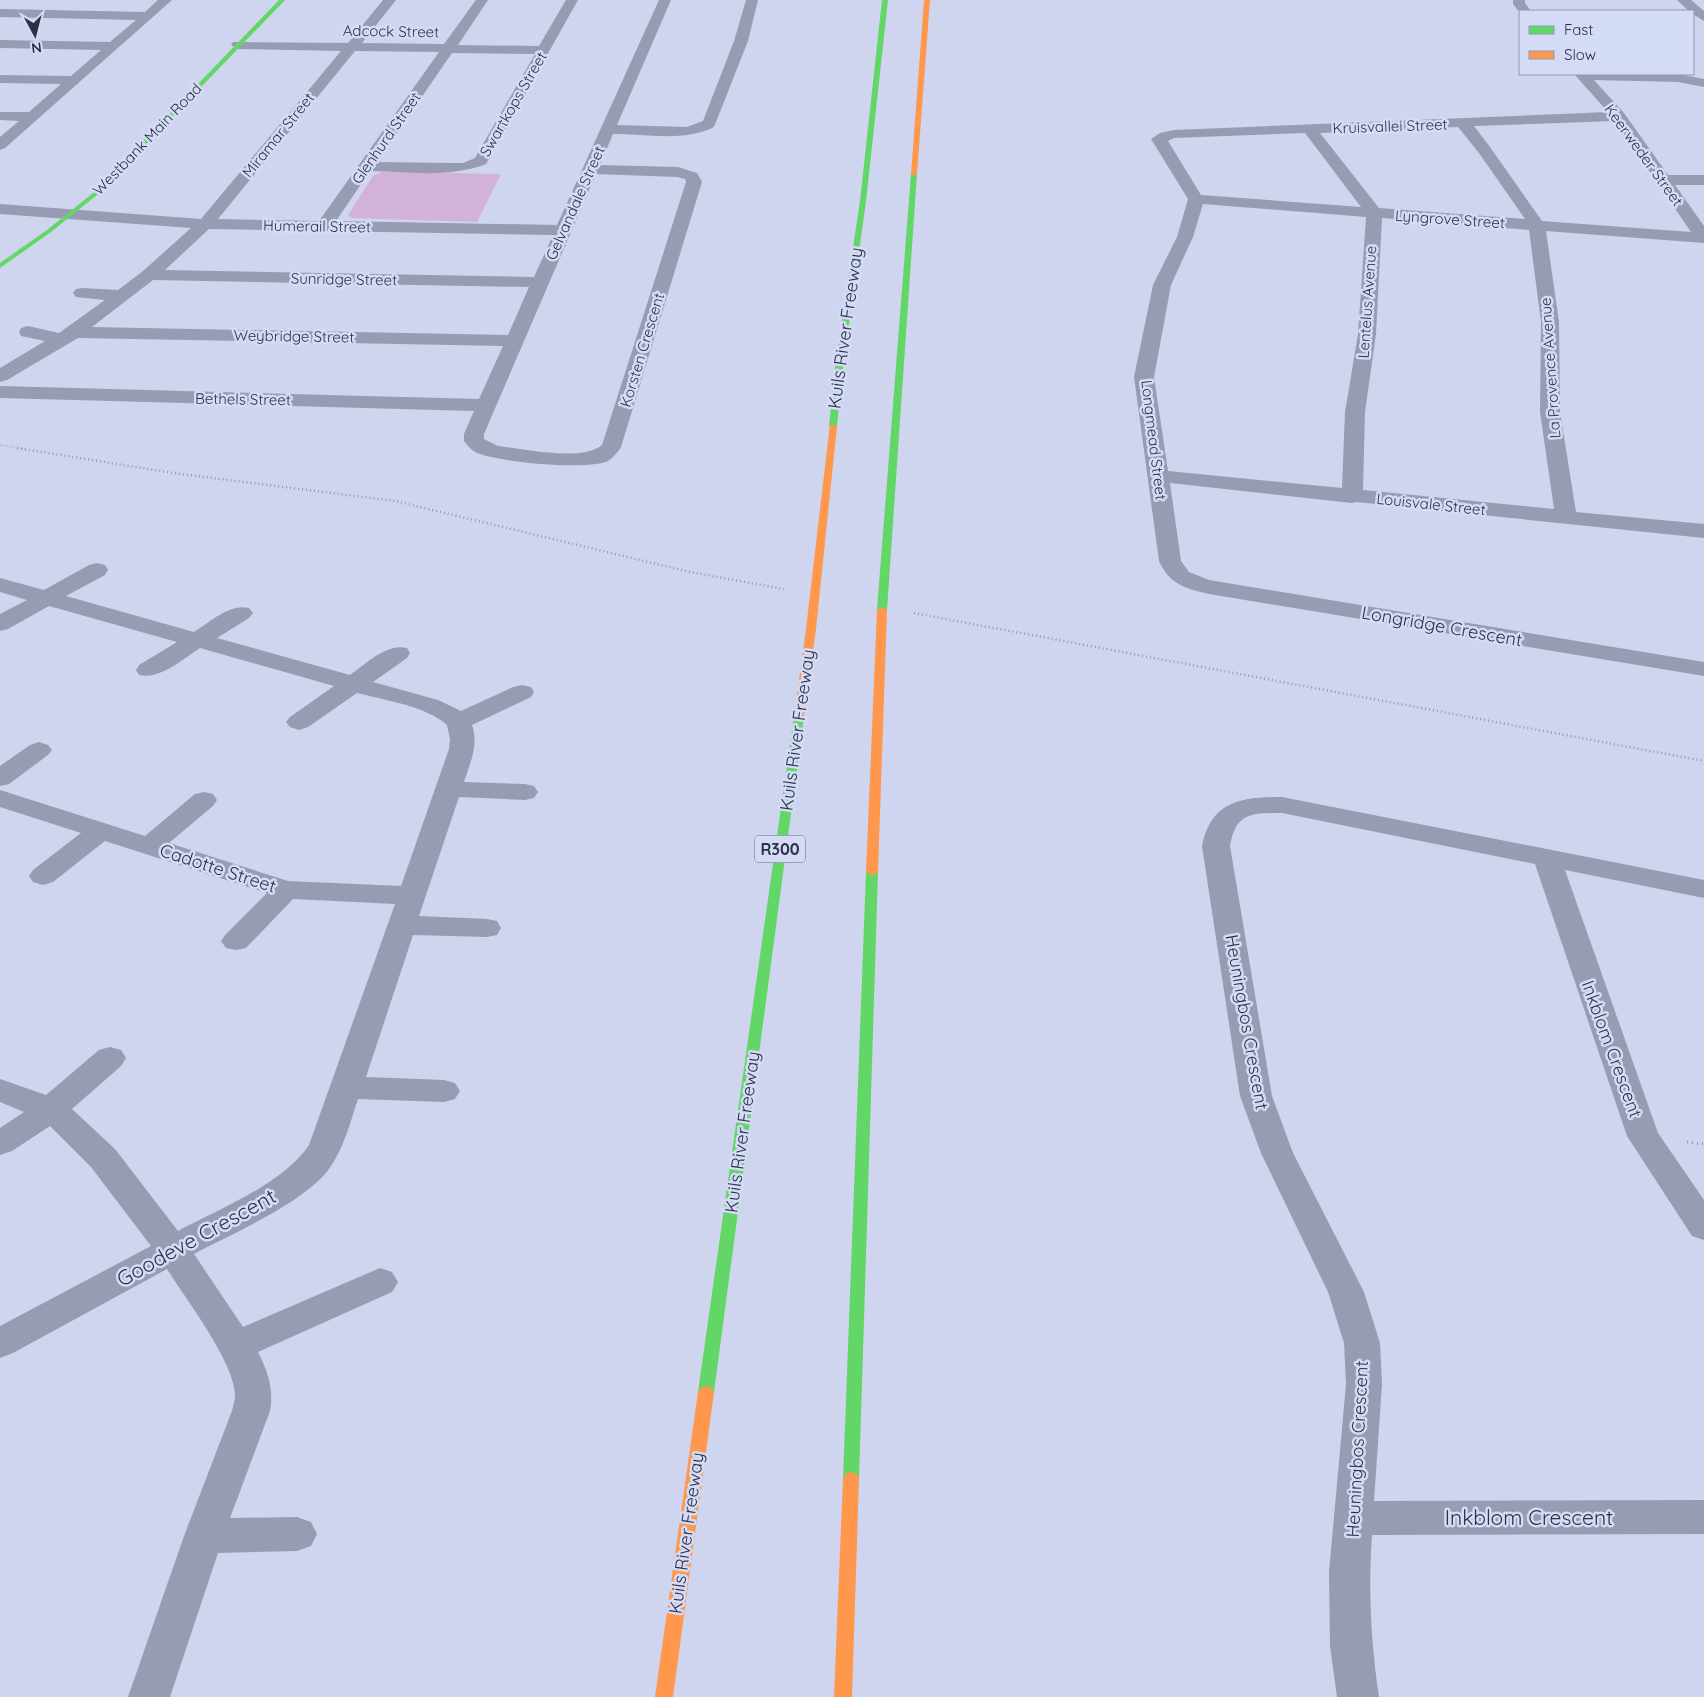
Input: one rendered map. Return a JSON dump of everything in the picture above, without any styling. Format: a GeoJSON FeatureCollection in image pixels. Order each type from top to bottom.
{"type":"FeatureCollection","features":[{"type":"Feature","properties":{"kind":"main road","name":"Westbank Main Road"},"geometry":{"type":"LineString","coordinates":[[0,266],[95,194],[282,0]]}},
{"type":"Feature","properties":{"kind":"main road","name":"Kuils River Freeway"},"geometry":{"type":"LineString","coordinates":[[664,1697],[809,639],[839,368],[863,201],[884,0]]}},
{"type":"Feature","properties":{"kind":"main road"},"geometry":{"type":"LineString","coordinates":[[843,1697],[880,634],[927,0]]}},
{"type":"Feature","properties":{"kind":"street"},"geometry":{"type":"LineString","coordinates":[[0,145],[166,0]]}},
{"type":"Feature","properties":{"kind":"street","name":"Miramar Street"},"geometry":{"type":"LineString","coordinates":[[205,224],[390,0]]}},
{"type":"Feature","properties":{"kind":"street","name":"Glenhurd Street"},"geometry":{"type":"LineString","coordinates":[[324,226],[482,0]]}},
{"type":"Feature","properties":{"kind":"street","name":"Swartkops Street"},"geometry":{"type":"LineString","coordinates":[[367,166],[453,168],[465,167],[481,161],[572,0]]}},
{"type":"Feature","properties":{"kind":"street","name":"Gelvandale Street"},"geometry":{"type":"LineString","coordinates":[[486,405],[664,0]]}},
{"type":"Feature","properties":{"kind":"street"},"geometry":{"type":"LineString","coordinates":[[607,130],[687,131],[697,130],[709,124],[741,41],[752,0]]}},
{"type":"Feature","properties":{"kind":"street"},"geometry":{"type":"LineString","coordinates":[[1683,0],[1704,17]]}},
{"type":"Feature","properties":{"kind":"street"},"geometry":{"type":"LineString","coordinates":[[0,13],[148,16]]}},
{"type":"Feature","properties":{"kind":"street"},"geometry":{"type":"LineString","coordinates":[[0,44],[113,46]]}},
{"type":"Feature","properties":{"kind":"street","name":"Adcock Street"},"geometry":{"type":"LineString","coordinates":[[238,45],[543,50]]}},
{"type":"Feature","properties":{"kind":"street"},"geometry":{"type":"LineString","coordinates":[[1582,75],[1678,78],[1704,83]]}},
{"type":"Feature","properties":{"kind":"street","name":"Keerweder Street"},"geometry":{"type":"LineString","coordinates":[[1582,75],[1619,116],[1704,238]]}},
{"type":"Feature","properties":{"kind":"street"},"geometry":{"type":"LineString","coordinates":[[0,78],[74,80]]}},
{"type":"Feature","properties":{"kind":"street"},"geometry":{"type":"LineString","coordinates":[[0,116],[33,116]]}},
{"type":"Feature","properties":{"kind":"street","name":"Kruisvallei Street"},"geometry":{"type":"LineString","coordinates":[[1196,199],[1159,142],[1161,137],[1174,134],[1619,116]]}},
{"type":"Feature","properties":{"kind":"street","name":"La Provence Avenue"},"geometry":{"type":"LineString","coordinates":[[1463,123],[1485,150],[1537,225],[1550,322],[1550,412],[1566,517]]}},
{"type":"Feature","properties":{"kind":"street"},"geometry":{"type":"LineString","coordinates":[[1310,129],[1374,213]]}},
{"type":"Feature","properties":{"kind":"street","name":"Korsten Crescent"},"geometry":{"type":"LineString","coordinates":[[486,405],[473,437],[476,444],[487,450],[575,460],[601,456],[611,447],[694,182],[690,176],[678,172],[590,169]]}},
{"type":"Feature","properties":{"kind":"street"},"geometry":{"type":"LineString","coordinates":[[1663,180],[1704,180]]}},
{"type":"Feature","properties":{"kind":"street","name":"Lyngrove Street"},"geometry":{"type":"LineString","coordinates":[[1196,199],[1704,238]]}},
{"type":"Feature","properties":{"kind":"street","name":"Longmead Street"},"geometry":{"type":"LineString","coordinates":[[1181,578],[1174,571],[1170,561],[1144,376],[1162,285],[1185,237],[1196,199]]}},
{"type":"Feature","properties":{"kind":"street","name":"Humerail Street"},"geometry":{"type":"LineString","coordinates":[[0,209],[205,224],[563,230]]}},
{"type":"Feature","properties":{"kind":"street","name":"Lentelus Avenue"},"geometry":{"type":"LineString","coordinates":[[1352,496],[1356,412],[1367,334],[1374,213]]}},
{"type":"Feature","properties":{"kind":"street","name":"Bethels Street"},"geometry":{"type":"LineString","coordinates":[[1,379],[68,336],[121,296],[149,274],[205,224]]}},
{"type":"Feature","properties":{"kind":"street","name":"Sunridge Street"},"geometry":{"type":"LineString","coordinates":[[149,274],[540,282]]}},
{"type":"Feature","properties":{"kind":"street"},"geometry":{"type":"LineString","coordinates":[[82,293],[121,296]]}},
{"type":"Feature","properties":{"kind":"street"},"geometry":{"type":"LineString","coordinates":[[28,332],[68,336]]}},
{"type":"Feature","properties":{"kind":"street","name":"Weybridge Street"},"geometry":{"type":"LineString","coordinates":[[68,336],[514,341]]}},
{"type":"Feature","properties":{"kind":"street","name":"Bethels Street"},"geometry":{"type":"LineString","coordinates":[[1,379],[486,405]]}},
{"type":"Feature","properties":{"kind":"street","name":"Louisvale Street"},"geometry":{"type":"LineString","coordinates":[[1158,476],[1704,531]]}},
{"type":"Feature","properties":{"kind":"street"},"geometry":{"type":"LineString","coordinates":[[0,624],[97,570]]}},
{"type":"Feature","properties":{"kind":"street","name":"Longridge Crescent"},"geometry":{"type":"LineString","coordinates":[[1181,578],[1209,587],[1704,669]]}},
{"type":"Feature","properties":{"kind":"street"},"geometry":{"type":"LineString","coordinates":[[0,585],[429,704],[447,713],[458,722],[522,692]]}},
{"type":"Feature","properties":{"kind":"street"},"geometry":{"type":"LineString","coordinates":[[148,670],[241,613]]}},
{"type":"Feature","properties":{"kind":"street"},"geometry":{"type":"LineString","coordinates":[[299,722],[398,653]]}},
{"type":"Feature","properties":{"kind":"street","name":"Goodeve Crescent"},"geometry":{"type":"LineString","coordinates":[[0,1344],[273,1196],[297,1181],[312,1168],[327,1143],[462,749],[462,731],[458,722]]}},
{"type":"Feature","properties":{"kind":"street"},"geometry":{"type":"LineString","coordinates":[[0,778],[39,750]]}},
{"type":"Feature","properties":{"kind":"street"},"geometry":{"type":"LineString","coordinates":[[448,789],[525,792]]}},
{"type":"Feature","properties":{"kind":"street","name":"Cadotte Street"},"geometry":{"type":"LineString","coordinates":[[0,798],[286,890],[412,896]]}},
{"type":"Feature","properties":{"kind":"street","name":"Cadotte Street"},"geometry":{"type":"LineString","coordinates":[[149,846],[204,800]]}},
{"type":"Feature","properties":{"kind":"street","name":"Heuningbos Crescent"},"geometry":{"type":"LineString","coordinates":[[1358,1697],[1350,1637],[1349,1572],[1364,1384],[1362,1343],[1346,1292],[1277,1153],[1256,1096],[1216,846],[1218,832],[1224,820],[1232,813],[1249,808],[1282,805],[1704,889]]}},
{"type":"Feature","properties":{"kind":"street"},"geometry":{"type":"LineString","coordinates":[[43,876],[100,831]]}},
{"type":"Feature","properties":{"kind":"street","name":"Inkblom Crescent"},"geometry":{"type":"LineString","coordinates":[[1547,858],[1643,1136],[1704,1226]]}},
{"type":"Feature","properties":{"kind":"street","name":"Cadotte Street"},"geometry":{"type":"LineString","coordinates":[[236,942],[286,890]]}},
{"type":"Feature","properties":{"kind":"street"},"geometry":{"type":"LineString","coordinates":[[401,925],[487,928]]}},
{"type":"Feature","properties":{"kind":"street"},"geometry":{"type":"LineString","coordinates":[[0,1143],[22,1131],[52,1110],[110,1058]]}},
{"type":"Feature","properties":{"kind":"street"},"geometry":{"type":"LineString","coordinates":[[346,1087],[444,1091]]}},
{"type":"Feature","properties":{"kind":"street"},"geometry":{"type":"LineString","coordinates":[[0,1090],[52,1110],[75,1129],[104,1158],[173,1250],[236,1346],[248,1369],[254,1396],[251,1411],[204,1536],[149,1697]]}},
{"type":"Feature","properties":{"kind":"street"},"geometry":{"type":"LineString","coordinates":[[236,1346],[380,1282]]}},
{"type":"Feature","properties":{"kind":"street","name":"Inkblom Crescent"},"geometry":{"type":"LineString","coordinates":[[1353,1518],[1704,1516]]}},
{"type":"Feature","properties":{"kind":"street"},"geometry":{"type":"LineString","coordinates":[[204,1536],[297,1534]]}},
{"type":"Feature","properties":{"kind":"path"},"geometry":{"type":"LineString","coordinates":[[0,445],[180,474],[395,501],[690,572]]}},
{"type":"Feature","properties":{"kind":"path"},"geometry":{"type":"LineString","coordinates":[[1024,633],[1200,668],[1704,761]]}},
{"type":"Feature","properties":{"kind":"shaded area"},"geometry":{"type":"Polygon","coordinates":[[[381,172],[501,174],[477,222],[352,218],[348,215],[373,176],[381,172]]]}},
{"type":"Feature","properties":{"kind":"traffic: fast"},"geometry":{"type":"LineString","coordinates":[[0,266],[49,231],[95,194],[282,0]]}},
{"type":"Feature","properties":{"kind":"traffic: fast"},"geometry":{"type":"LineString","coordinates":[[833,426],[839,368],[863,201],[885,0]]}},
{"type":"Feature","properties":{"kind":"traffic: fast"},"geometry":{"type":"LineString","coordinates":[[882,610],[914,174]]}},
{"type":"Feature","properties":{"kind":"traffic: fast"},"geometry":{"type":"LineString","coordinates":[[706,1392],[799,716]]}},
{"type":"Feature","properties":{"kind":"traffic: fast"},"geometry":{"type":"LineString","coordinates":[[851,1479],[872,872]]}},
{"type":"Feature","properties":{"kind":"traffic: slow"},"geometry":{"type":"LineString","coordinates":[[914,174],[927,0]]}},
{"type":"Feature","properties":{"kind":"traffic: slow"},"geometry":{"type":"LineString","coordinates":[[799,716],[811,629],[833,426]]}},
{"type":"Feature","properties":{"kind":"traffic: slow"},"geometry":{"type":"LineString","coordinates":[[872,872],[882,610]]}},
{"type":"Feature","properties":{"kind":"traffic: slow"},"geometry":{"type":"LineString","coordinates":[[664,1697],[706,1392]]}},
{"type":"Feature","properties":{"kind":"traffic: slow"},"geometry":{"type":"LineString","coordinates":[[843,1697],[851,1479]]}}]}
